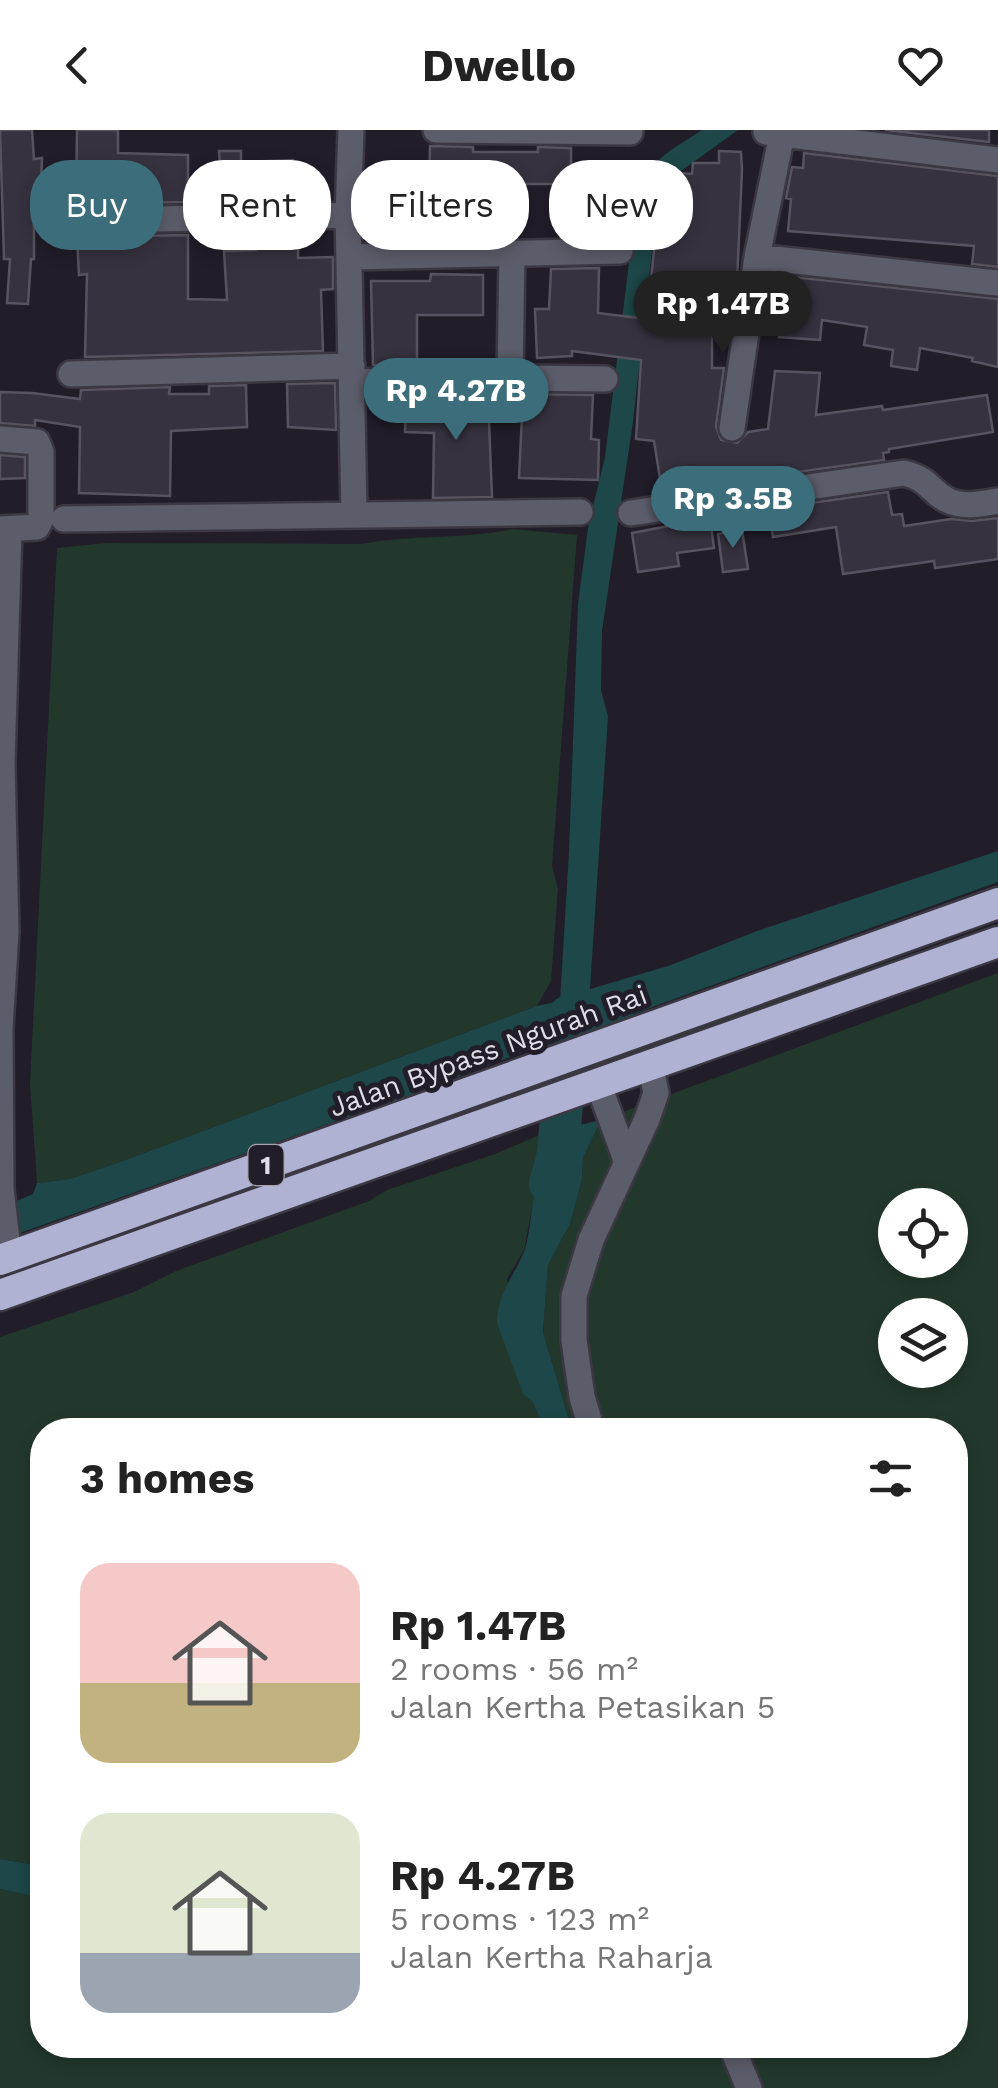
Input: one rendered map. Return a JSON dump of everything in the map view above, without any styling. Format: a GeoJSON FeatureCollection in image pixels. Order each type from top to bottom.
{"type":"FeatureCollection","features":[{"type":"Feature","properties":{"kind":"highway","name":"Jalan Bypass Ngurah Rai"},"geometry":{"type":"LineString","coordinates":[[5,1252],[596,1048],[998,903]]}},
{"type":"Feature","properties":{"kind":"highway","name":"1"},"geometry":{"type":"LineString","coordinates":[[0,1294],[998,942]]}},
{"type":"Feature","properties":{"kind":"street"},"geometry":{"type":"LineString","coordinates":[[350,130],[354,514]]}},
{"type":"Feature","properties":{"kind":"street"},"geometry":{"type":"LineString","coordinates":[[436,130],[630,132]]}},
{"type":"Feature","properties":{"kind":"street"},"geometry":{"type":"LineString","coordinates":[[732,428],[758,257],[771,133],[847,135],[998,160]]}},
{"type":"Feature","properties":{"kind":"street"},"geometry":{"type":"LineString","coordinates":[[163,219],[348,215]]}},
{"type":"Feature","properties":{"kind":"street"},"geometry":{"type":"LineString","coordinates":[[349,257],[620,251]]}},
{"type":"Feature","properties":{"kind":"street"},"geometry":{"type":"LineString","coordinates":[[510,378],[512,254]]}},
{"type":"Feature","properties":{"kind":"street"},"geometry":{"type":"LineString","coordinates":[[758,257],[998,283]]}},
{"type":"Feature","properties":{"kind":"street"},"geometry":{"type":"LineString","coordinates":[[71,374],[605,379]]}},
{"type":"Feature","properties":{"kind":"street"},"geometry":{"type":"LineString","coordinates":[[0,439],[36,442],[41,452],[41,518],[36,526],[5,529],[0,1028],[5,1252]]}},
{"type":"Feature","properties":{"kind":"street"},"geometry":{"type":"LineString","coordinates":[[631,513],[904,474],[924,478],[945,500],[969,506],[998,501]]}},
{"type":"Feature","properties":{"kind":"street"},"geometry":{"type":"LineString","coordinates":[[64,518],[580,512]]}},
{"type":"Feature","properties":{"kind":"street"},"geometry":{"type":"LineString","coordinates":[[588,1418],[576,1359],[574,1296],[591,1240],[656,1092],[650,1064]]}},
{"type":"Feature","properties":{"kind":"street"},"geometry":{"type":"LineString","coordinates":[[593,1085],[626,1160]]}},
{"type":"Feature","properties":{"kind":"street"},"geometry":{"type":"LineString","coordinates":[[736,2058],[749,2088]]}},
{"type":"Feature","properties":{"kind":"shaded area"},"geometry":{"type":"Polygon","coordinates":[[[702,130],[738,130],[693,162],[659,160],[702,130]]]}},
{"type":"Feature","properties":{"kind":"shaded area"},"geometry":{"type":"Polygon","coordinates":[[[631,250],[652,250],[633,422],[602,631],[601,690],[608,716],[590,989],[668,966],[757,931],[998,851],[998,882],[593,1031],[549,1042],[0,1240],[0,1208],[33,1194],[37,1183],[70,1179],[123,1161],[537,1006],[560,1001],[578,604],[588,528],[605,457],[631,250]]]}},
{"type":"Feature","properties":{"kind":"shaded area"},"geometry":{"type":"Polygon","coordinates":[[[512,529],[577,535],[552,866],[558,889],[551,981],[537,1006],[123,1161],[70,1179],[37,1183],[30,1083],[57,548],[107,543],[361,544],[512,529]]]}},
{"type":"Feature","properties":{"kind":"shaded area"},"geometry":{"type":"Polygon","coordinates":[[[998,924],[998,930],[204,1207],[585,1067],[998,924]]]}},
{"type":"Feature","properties":{"kind":"shaded area"},"geometry":{"type":"Polygon","coordinates":[[[998,973],[998,2088],[0,2088],[0,1889],[30,1895],[30,2058],[968,2058],[968,1418],[568,1418],[543,1332],[548,1265],[570,1224],[582,1180],[583,1158],[601,1120],[998,973]]]}},
{"type":"Feature","properties":{"kind":"shaded area"},"geometry":{"type":"Polygon","coordinates":[[[601,1120],[583,1158],[582,1180],[570,1224],[548,1265],[543,1332],[568,1418],[540,1418],[532,1401],[523,1394],[497,1323],[504,1292],[527,1241],[536,1186],[552,1141],[544,1133],[601,1120]]]}},
{"type":"Feature","properties":{"kind":"shaded area"},"geometry":{"type":"Polygon","coordinates":[[[544,1133],[552,1141],[537,1182],[524,1250],[507,1279],[532,1401],[540,1418],[30,1418],[30,1864],[0,1859],[0,1337],[134,1292],[176,1271],[369,1201],[387,1190],[495,1154],[544,1133]]]}},
{"type":"Feature","properties":{"kind":"shaded area"},"geometry":{"type":"Polygon","coordinates":[[[0,1859],[30,1864],[30,1895],[0,1889],[0,1859]]]}},
{"type":"Feature","properties":{"kind":"building"},"geometry":{"type":"Polygon","coordinates":[[[0,130],[32,130],[34,159],[42,158],[30,160],[30,250],[34,250],[34,259],[28,304],[7,303],[10,259],[4,259],[0,130]]]}},
{"type":"Feature","properties":{"kind":"building"},"geometry":{"type":"Polygon","coordinates":[[[77,130],[118,130],[118,153],[188,155],[188,160],[183,160],[183,202],[163,202],[163,160],[77,160],[77,130]]]}},
{"type":"Feature","properties":{"kind":"building"},"geometry":{"type":"Polygon","coordinates":[[[885,130],[989,130],[989,142],[885,130]]]}},
{"type":"Feature","properties":{"kind":"building"},"geometry":{"type":"Polygon","coordinates":[[[430,146],[473,147],[473,152],[571,148],[571,160],[549,160],[549,184],[529,184],[529,160],[430,160],[430,146]]]}},
{"type":"Feature","properties":{"kind":"building"},"geometry":{"type":"Polygon","coordinates":[[[219,151],[241,151],[241,160],[220,160],[219,151]]]}},
{"type":"Feature","properties":{"kind":"building"},"geometry":{"type":"Polygon","coordinates":[[[719,151],[741,152],[737,282],[730,332],[712,331],[712,368],[724,368],[716,426],[721,440],[737,443],[748,432],[768,429],[775,371],[820,373],[816,415],[987,395],[993,432],[889,449],[883,453],[884,460],[662,491],[654,441],[636,439],[641,360],[572,351],[572,356],[537,358],[535,309],[549,309],[551,269],[599,268],[598,313],[647,319],[654,250],[693,250],[693,163],[719,163],[719,151]]]}},
{"type":"Feature","properties":{"kind":"building"},"geometry":{"type":"Polygon","coordinates":[[[804,153],[998,176],[998,267],[972,264],[974,246],[788,231],[791,199],[786,198],[792,167],[803,168],[804,153]]]}},
{"type":"Feature","properties":{"kind":"building"},"geometry":{"type":"Polygon","coordinates":[[[163,235],[183,235],[183,250],[188,250],[188,299],[227,300],[224,251],[298,250],[298,258],[333,257],[333,289],[321,290],[323,351],[85,357],[87,274],[79,275],[78,250],[163,250],[163,235]]]}},
{"type":"Feature","properties":{"kind":"building"},"geometry":{"type":"Polygon","coordinates":[[[431,274],[483,275],[483,315],[417,315],[417,364],[373,365],[371,281],[430,281],[431,274]]]}},
{"type":"Feature","properties":{"kind":"building"},"geometry":{"type":"Polygon","coordinates":[[[775,275],[998,299],[998,367],[920,348],[917,370],[891,366],[893,350],[864,345],[867,327],[822,320],[820,340],[779,337],[783,299],[773,298],[775,275]]]}},
{"type":"Feature","properties":{"kind":"building"},"geometry":{"type":"Polygon","coordinates":[[[335,383],[336,430],[288,427],[287,384],[335,383]]]}},
{"type":"Feature","properties":{"kind":"building"},"geometry":{"type":"Polygon","coordinates":[[[246,385],[247,427],[171,431],[170,496],[79,493],[80,427],[35,420],[35,426],[0,423],[0,392],[80,399],[81,390],[170,387],[169,394],[209,394],[209,386],[246,385]]]}},
{"type":"Feature","properties":{"kind":"building"},"geometry":{"type":"Polygon","coordinates":[[[523,394],[593,395],[591,439],[599,440],[598,480],[519,478],[523,394]]]}},
{"type":"Feature","properties":{"kind":"building"},"geometry":{"type":"Polygon","coordinates":[[[488,395],[492,497],[433,498],[434,433],[405,432],[406,398],[488,395]]]}},
{"type":"Feature","properties":{"kind":"building"},"geometry":{"type":"Polygon","coordinates":[[[0,455],[25,457],[25,478],[0,479],[0,455]]]}},
{"type":"Feature","properties":{"kind":"building"},"geometry":{"type":"Polygon","coordinates":[[[888,492],[892,515],[902,514],[904,526],[998,518],[998,559],[935,568],[934,561],[843,574],[836,527],[773,537],[769,509],[888,492]]]}},
{"type":"Feature","properties":{"kind":"building"},"geometry":{"type":"Polygon","coordinates":[[[710,518],[714,548],[677,553],[679,566],[638,572],[632,533],[710,518]]]}},
{"type":"Feature","properties":{"kind":"building"},"geometry":{"type":"Polygon","coordinates":[[[742,530],[748,569],[723,572],[718,534],[742,530]]]}},
{"type":"Feature","properties":{"kind":"waterway"},"geometry":{"type":"LineString","coordinates":[[550,1184],[558,1154],[569,1016]]}}]}
